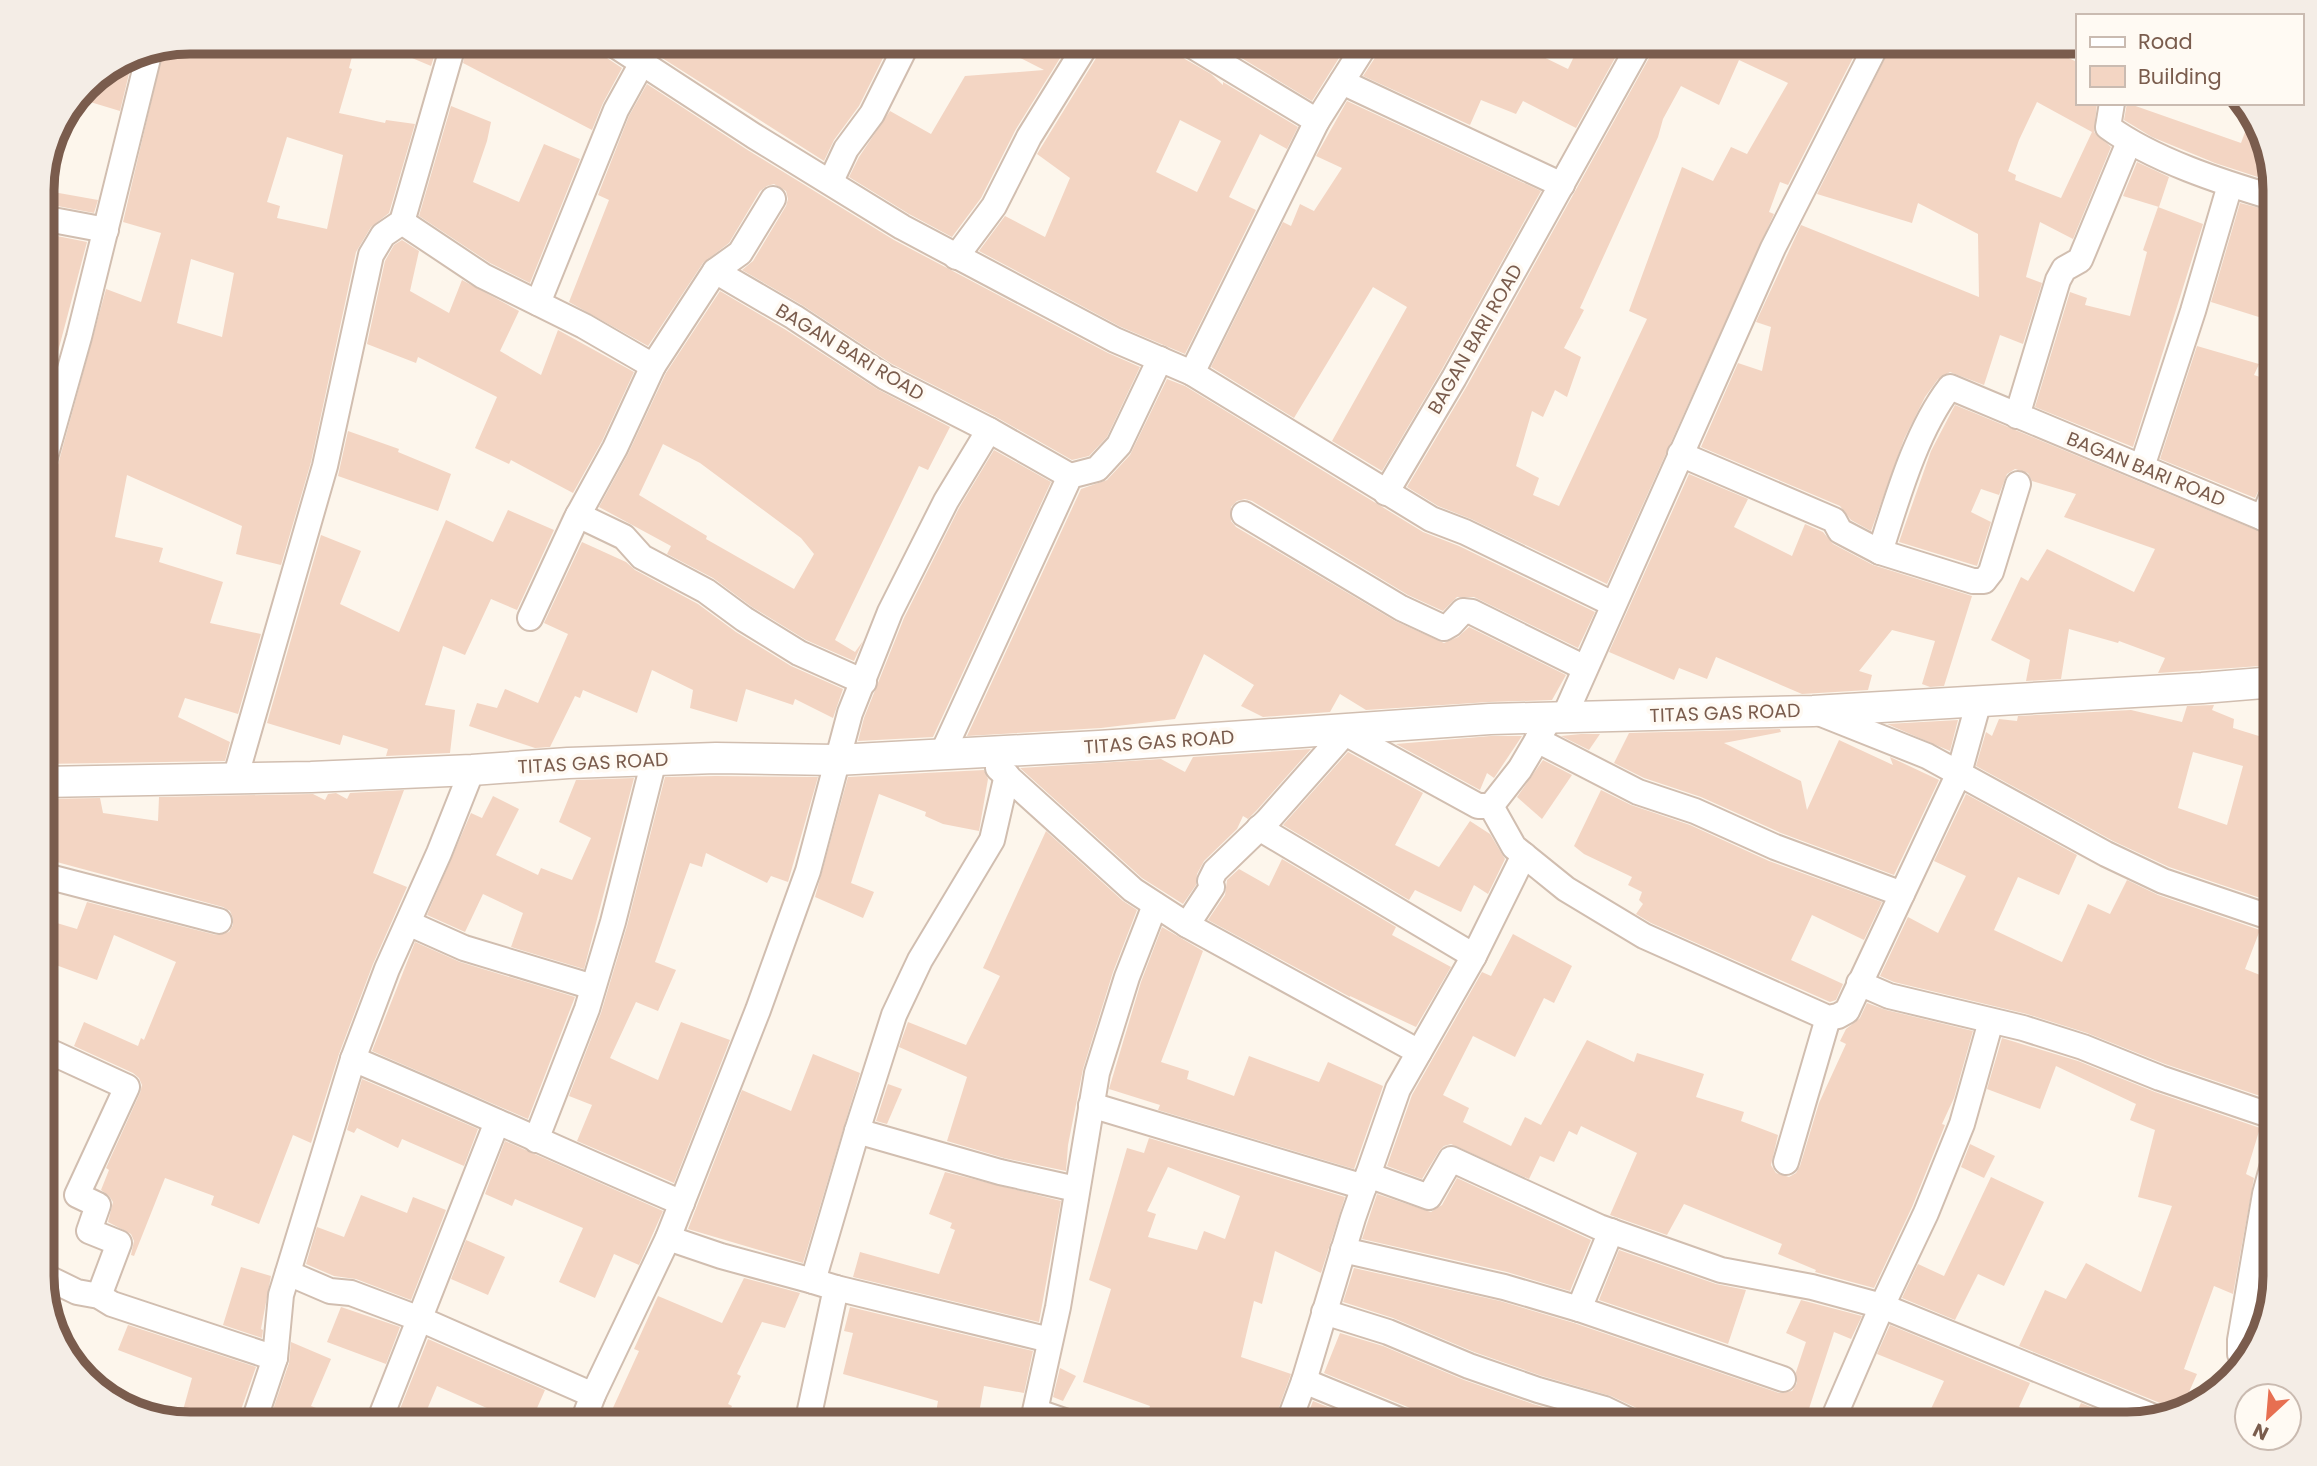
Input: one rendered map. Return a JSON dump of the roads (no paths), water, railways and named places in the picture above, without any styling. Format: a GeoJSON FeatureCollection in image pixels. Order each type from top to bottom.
{"type":"FeatureCollection","features":[{"type":"Feature","properties":{"kind":"street"},"geometry":{"type":"LineString","coordinates":[[1207,54],[1317,121]]}},
{"type":"Feature","properties":{"kind":"street"},"geometry":{"type":"LineString","coordinates":[[1192,373],[1317,121],[1359,54]]}},
{"type":"Feature","properties":{"kind":"street","name":"BAGAN BARI ROAD"},"geometry":{"type":"LineString","coordinates":[[1386,492],[1454,378],[1634,54]]}},
{"type":"Feature","properties":{"kind":"street"},"geometry":{"type":"LineString","coordinates":[[1491,806],[1551,724],[1586,668],[1773,248],[1872,54]]}},
{"type":"Feature","properties":{"kind":"street"},"geometry":{"type":"LineString","coordinates":[[235,779],[325,466],[372,255],[383,234],[402,222],[450,55]]}},
{"type":"Feature","properties":{"kind":"street"},"geometry":{"type":"LineString","coordinates":[[629,55],[902,228],[1115,340],[1192,373],[1432,519],[1465,531],[1614,604]]}},
{"type":"Feature","properties":{"kind":"street"},"geometry":{"type":"LineString","coordinates":[[831,181],[846,149],[872,114],[902,55]]}},
{"type":"Feature","properties":{"kind":"street"},"geometry":{"type":"LineString","coordinates":[[956,257],[994,206],[1029,137],[1080,55]]}},
{"type":"Feature","properties":{"kind":"street"},"geometry":{"type":"LineString","coordinates":[[55,420],[106,230],[147,62]]}},
{"type":"Feature","properties":{"kind":"street"},"geometry":{"type":"LineString","coordinates":[[538,303],[616,110],[642,63]]}},
{"type":"Feature","properties":{"kind":"street"},"geometry":{"type":"LineString","coordinates":[[1342,82],[1562,185]]}},
{"type":"Feature","properties":{"kind":"street"},"geometry":{"type":"LineString","coordinates":[[2112,105],[2108,127],[2129,142],[2230,185],[2263,195]]}},
{"type":"Feature","properties":{"kind":"street"},"geometry":{"type":"LineString","coordinates":[[2017,416],[2058,280],[2064,269],[2080,260],[2129,142]]}},
{"type":"Feature","properties":{"kind":"street"},"geometry":{"type":"LineString","coordinates":[[2142,467],[2230,185]]}},
{"type":"Feature","properties":{"kind":"street"},"geometry":{"type":"LineString","coordinates":[[530,618],[653,366],[715,271],[740,253],[773,199]]}},
{"type":"Feature","properties":{"kind":"street"},"geometry":{"type":"LineString","coordinates":[[55,220],[106,230]]}},
{"type":"Feature","properties":{"kind":"street"},"geometry":{"type":"LineString","coordinates":[[402,222],[483,276],[584,326],[653,366]]}},
{"type":"Feature","properties":{"kind":"street","name":"BAGAN BARI ROAD"},"geometry":{"type":"LineString","coordinates":[[715,271],[794,317],[884,377],[989,430],[1070,476]]}},
{"type":"Feature","properties":{"kind":"street"},"geometry":{"type":"LineString","coordinates":[[942,754],[1070,476],[1097,469],[1119,445],[1160,359]]}},
{"type":"Feature","properties":{"kind":"street","name":"BAGAN BARI ROAD"},"geometry":{"type":"LineString","coordinates":[[1880,552],[1901,486],[1937,404],[1950,387],[2263,518]]}},
{"type":"Feature","properties":{"kind":"street"},"geometry":{"type":"LineString","coordinates":[[587,1412],[668,1238],[758,1010],[808,872],[850,713],[890,612],[946,501],[989,430]]}},
{"type":"Feature","properties":{"kind":"street"},"geometry":{"type":"LineString","coordinates":[[1680,454],[1834,520],[1840,531],[1880,552],[1973,581],[1984,581],[1991,572],[2018,484]]}},
{"type":"Feature","properties":{"kind":"street"},"geometry":{"type":"LineString","coordinates":[[1244,514],[1401,608],[1432,623],[1444,628],[1463,611],[1472,612],[1586,668]]}},
{"type":"Feature","properties":{"kind":"street"},"geometry":{"type":"LineString","coordinates":[[578,515],[624,537],[642,557],[706,591],[744,619],[799,653],[864,682]]}},
{"type":"Feature","properties":{"kind":"street","name":"TITAS GAS ROAD"},"geometry":{"type":"LineString","coordinates":[[55,782],[235,779],[716,758],[836,760],[1338,731],[1813,711],[2263,683]]}},
{"type":"Feature","properties":{"kind":"street"},"geometry":{"type":"LineString","coordinates":[[1491,806],[1514,847],[1566,889],[1644,936],[1828,1018],[1838,1016],[1846,1011],[1959,773],[1979,701]]}},
{"type":"Feature","properties":{"kind":"street"},"geometry":{"type":"LineString","coordinates":[[1813,711],[1927,756],[2106,854],[2163,881],[2263,915]]}},
{"type":"Feature","properties":{"kind":"street"},"geometry":{"type":"LineString","coordinates":[[1551,724],[1638,792],[1695,811],[1775,847],[1902,894]]}},
{"type":"Feature","properties":{"kind":"street"},"geometry":{"type":"LineString","coordinates":[[1187,925],[1212,887],[1212,876],[1259,828],[1338,731],[1478,806],[1491,806]]}},
{"type":"Feature","properties":{"kind":"street"},"geometry":{"type":"LineString","coordinates":[[976,753],[1007,775],[1133,890],[1155,905],[1419,1052]]}},
{"type":"Feature","properties":{"kind":"street"},"geometry":{"type":"LineString","coordinates":[[536,1140],[593,987],[613,922],[654,760]]}},
{"type":"Feature","properties":{"kind":"street"},"geometry":{"type":"LineString","coordinates":[[255,1412],[275,1357],[281,1295],[353,1059],[387,969],[439,853],[472,770]]}},
{"type":"Feature","properties":{"kind":"street"},"geometry":{"type":"LineString","coordinates":[[808,1412],[824,1285],[857,1131],[894,1015],[920,960],[992,840],[1007,775]]}},
{"type":"Feature","properties":{"kind":"street"},"geometry":{"type":"LineString","coordinates":[[1259,828],[1474,956]]}},
{"type":"Feature","properties":{"kind":"street"},"geometry":{"type":"LineString","coordinates":[[1292,1412],[1343,1250],[1398,1088],[1474,956],[1524,855]]}},
{"type":"Feature","properties":{"kind":"street"},"geometry":{"type":"LineString","coordinates":[[55,878],[219,921]]}},
{"type":"Feature","properties":{"kind":"street"},"geometry":{"type":"LineString","coordinates":[[1038,1412],[1035,1411],[1058,1307],[1097,1073],[1127,977],[1155,905]]}},
{"type":"Feature","properties":{"kind":"street"},"geometry":{"type":"LineString","coordinates":[[408,923],[464,948],[593,987]]}},
{"type":"Feature","properties":{"kind":"street"},"geometry":{"type":"LineString","coordinates":[[1859,983],[1889,996],[2023,1028],[2083,1046],[2160,1078],[2263,1113]]}},
{"type":"Feature","properties":{"kind":"street"},"geometry":{"type":"LineString","coordinates":[[1786,1162],[1828,1018]]}},
{"type":"Feature","properties":{"kind":"street"},"geometry":{"type":"LineString","coordinates":[[1836,1412],[1926,1213],[1962,1124],[1991,1021]]}},
{"type":"Feature","properties":{"kind":"street"},"geometry":{"type":"LineString","coordinates":[[55,1054],[127,1087],[77,1195],[99,1205],[89,1231],[119,1243],[99,1296]]}},
{"type":"Feature","properties":{"kind":"street"},"geometry":{"type":"LineString","coordinates":[[353,1059],[682,1203]]}},
{"type":"Feature","properties":{"kind":"street"},"geometry":{"type":"LineString","coordinates":[[1091,1105],[1429,1197],[1451,1159],[1611,1231],[1721,1270],[1812,1287],[1882,1306],[2140,1411]]}},
{"type":"Feature","properties":{"kind":"street"},"geometry":{"type":"LineString","coordinates":[[383,1412],[497,1122]]}},
{"type":"Feature","properties":{"kind":"street"},"geometry":{"type":"LineString","coordinates":[[857,1131],[1000,1172],[1076,1189]]}},
{"type":"Feature","properties":{"kind":"street"},"geometry":{"type":"LineString","coordinates":[[2239,1352],[2263,1206]]}},
{"type":"Feature","properties":{"kind":"street"},"geometry":{"type":"LineString","coordinates":[[1579,1310],[1611,1231]]}},
{"type":"Feature","properties":{"kind":"street"},"geometry":{"type":"LineString","coordinates":[[668,1238],[824,1285],[1050,1340]]}},
{"type":"Feature","properties":{"kind":"street"},"geometry":{"type":"LineString","coordinates":[[1343,1250],[1503,1287],[1783,1379]]}},
{"type":"Feature","properties":{"kind":"street"},"geometry":{"type":"LineString","coordinates":[[288,1273],[330,1291],[351,1293],[420,1319],[593,1395]]}},
{"type":"Feature","properties":{"kind":"street"},"geometry":{"type":"LineString","coordinates":[[55,1281],[77,1292],[99,1296],[112,1304],[275,1357]]}},
{"type":"Feature","properties":{"kind":"street"},"geometry":{"type":"LineString","coordinates":[[1324,1312],[1388,1332],[1469,1366],[1611,1412]]}},
{"type":"Feature","properties":{"kind":"street"},"geometry":{"type":"LineString","coordinates":[[1304,1381],[1380,1412]]}}]}
